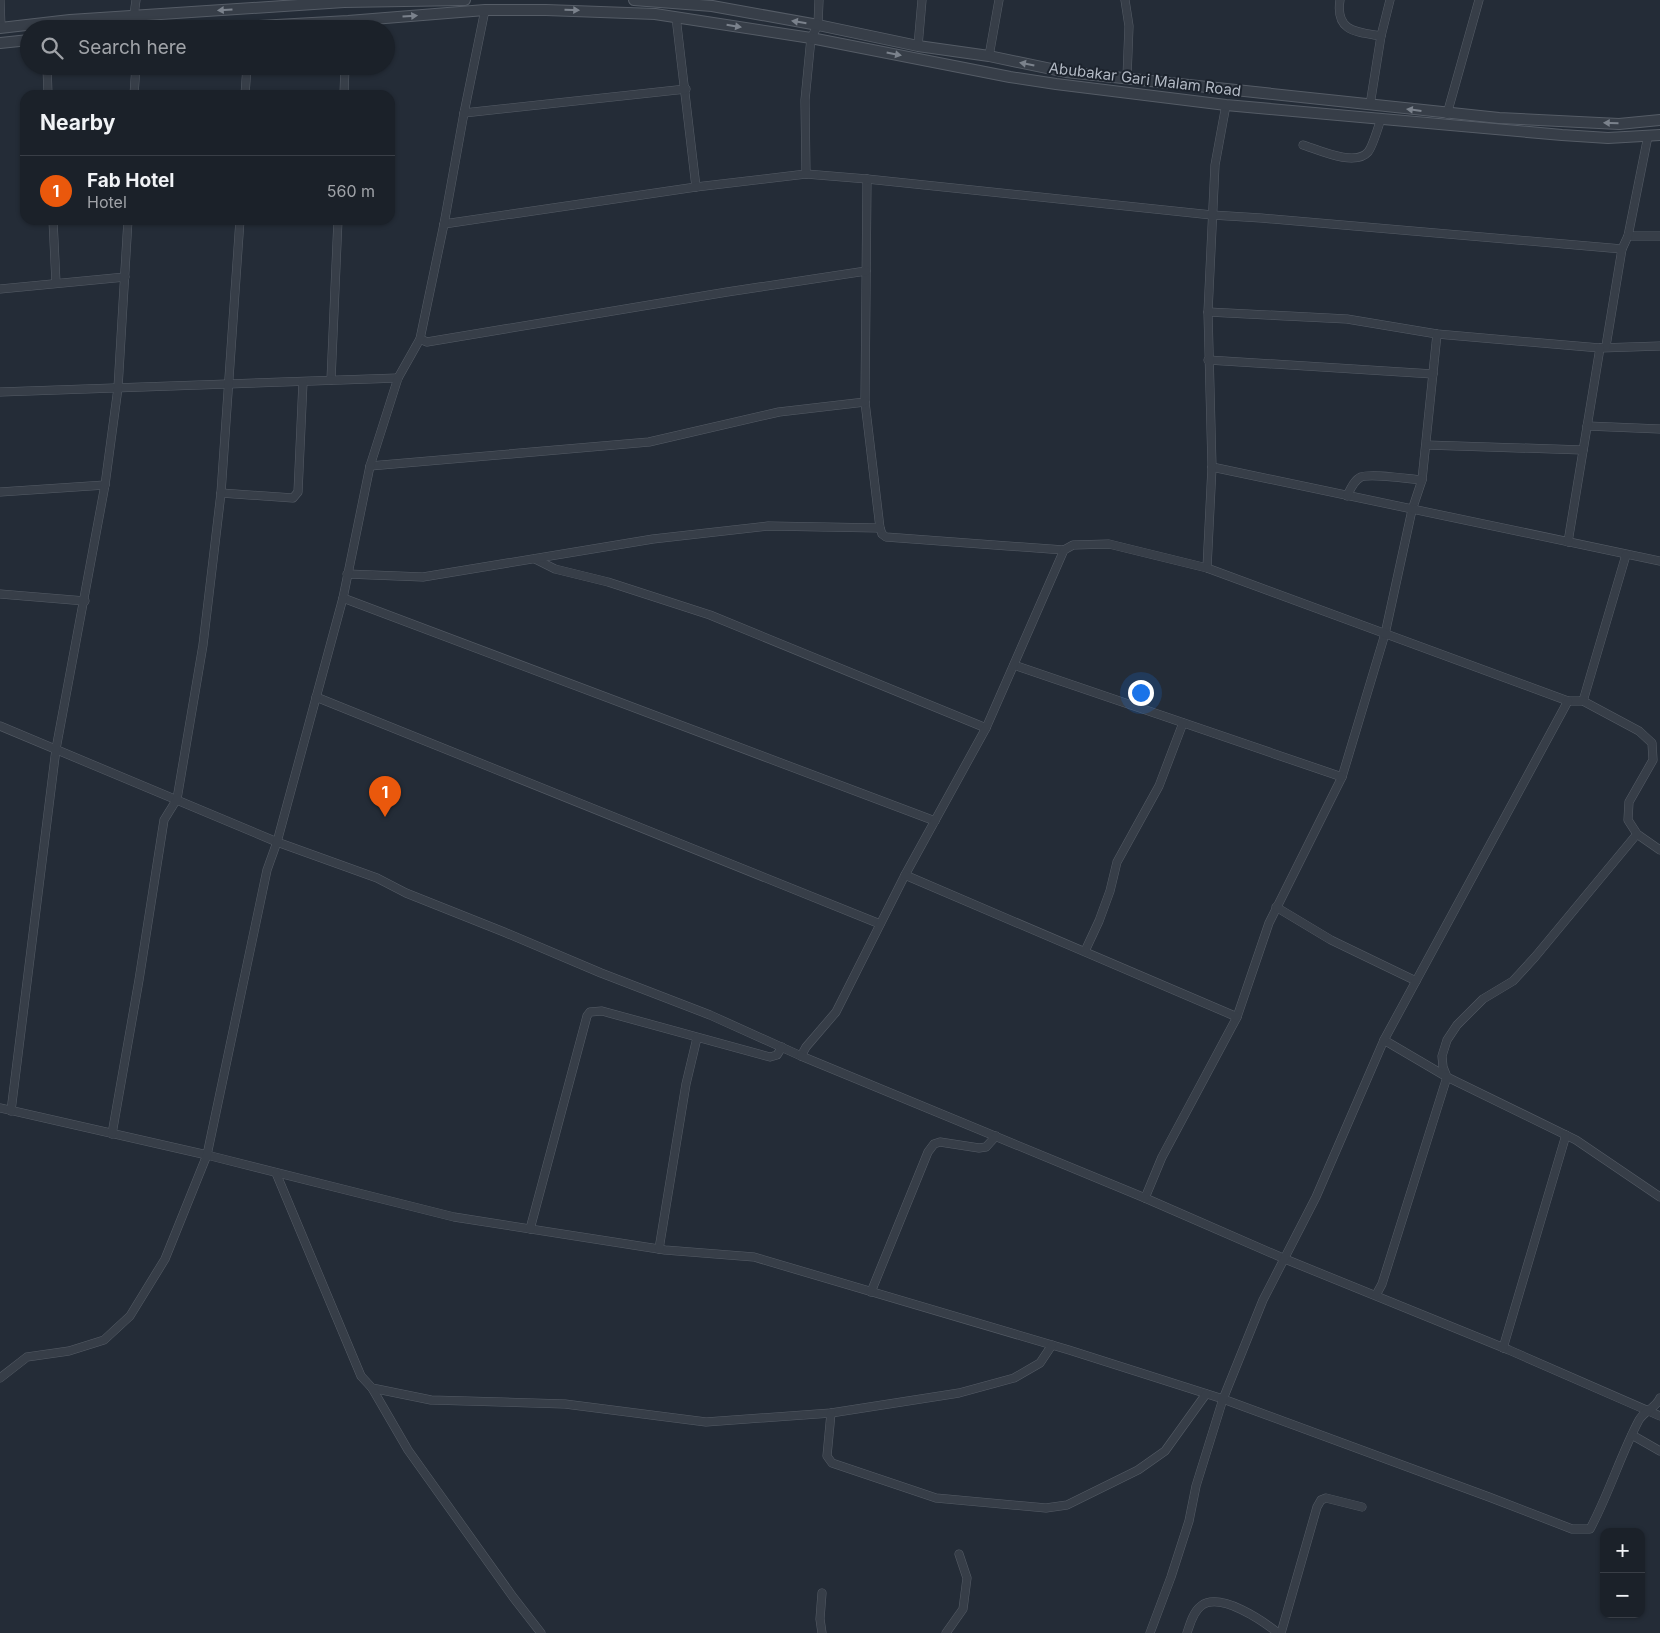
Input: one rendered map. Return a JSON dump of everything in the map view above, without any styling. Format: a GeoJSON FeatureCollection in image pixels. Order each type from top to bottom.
{"type":"FeatureCollection","features":[{"type":"Feature","properties":{"kind":"street"},"geometry":{"type":"LineString","coordinates":[[0,0],[1,28],[20,26]]}},
{"type":"Feature","properties":{"kind":"street"},"geometry":{"type":"LineString","coordinates":[[135,20],[136,0]]}},
{"type":"Feature","properties":{"kind":"street"},"geometry":{"type":"LineString","coordinates":[[70,20],[246,4],[465,0]]}},
{"type":"Feature","properties":{"kind":"street","name":"Abubakar Gari Malam Road"},"geometry":{"type":"LineString","coordinates":[[634,0],[712,3],[918,46],[989,56],[1066,72],[1127,77],[1447,114],[1619,124],[1660,120]]}},
{"type":"Feature","properties":{"kind":"street"},"geometry":{"type":"LineString","coordinates":[[806,174],[805,100],[811,38],[818,25],[819,0]]}},
{"type":"Feature","properties":{"kind":"street"},"geometry":{"type":"LineString","coordinates":[[918,46],[922,0]]}},
{"type":"Feature","properties":{"kind":"street"},"geometry":{"type":"LineString","coordinates":[[989,56],[1000,0]]}},
{"type":"Feature","properties":{"kind":"street"},"geometry":{"type":"LineString","coordinates":[[1125,0],[1129,26],[1127,77]]}},
{"type":"Feature","properties":{"kind":"street"},"geometry":{"type":"LineString","coordinates":[[1340,0],[1340,16],[1345,26],[1354,32],[1382,36]]}},
{"type":"Feature","properties":{"kind":"street"},"geometry":{"type":"LineString","coordinates":[[1370,105],[1390,0]]}},
{"type":"Feature","properties":{"kind":"street"},"geometry":{"type":"LineString","coordinates":[[1447,114],[1479,0]]}},
{"type":"Feature","properties":{"kind":"street"},"geometry":{"type":"LineString","coordinates":[[0,1378],[26,1357],[69,1351],[104,1340],[130,1316],[165,1259],[207,1155],[267,870],[278,842],[343,598],[370,466],[398,378],[420,339],[485,10]]}},
{"type":"Feature","properties":{"kind":"street"},"geometry":{"type":"LineString","coordinates":[[393,20],[485,10],[594,11],[655,14],[811,38],[1010,77],[1226,105],[1562,135],[1608,138],[1660,134]]}},
{"type":"Feature","properties":{"kind":"street"},"geometry":{"type":"LineString","coordinates":[[676,17],[686,89],[696,187]]}},
{"type":"Feature","properties":{"kind":"street"},"geometry":{"type":"LineString","coordinates":[[0,43],[20,41]]}},
{"type":"Feature","properties":{"kind":"street"},"geometry":{"type":"LineString","coordinates":[[47,75],[48,90]]}},
{"type":"Feature","properties":{"kind":"street"},"geometry":{"type":"LineString","coordinates":[[134,90],[135,75]]}},
{"type":"Feature","properties":{"kind":"street"},"geometry":{"type":"LineString","coordinates":[[246,90],[247,75]]}},
{"type":"Feature","properties":{"kind":"street"},"geometry":{"type":"LineString","coordinates":[[344,90],[345,75]]}},
{"type":"Feature","properties":{"kind":"street"},"geometry":{"type":"LineString","coordinates":[[464,113],[686,89]]}},
{"type":"Feature","properties":{"kind":"street"},"geometry":{"type":"LineString","coordinates":[[1208,568],[1212,467],[1208,312],[1216,166],[1226,105]]}},
{"type":"Feature","properties":{"kind":"street"},"geometry":{"type":"LineString","coordinates":[[1303,145],[1351,160],[1369,152],[1381,119]]}},
{"type":"Feature","properties":{"kind":"street"},"geometry":{"type":"LineString","coordinates":[[1568,542],[1587,426],[1622,249],[1628,236],[1648,136]]}},
{"type":"Feature","properties":{"kind":"street"},"geometry":{"type":"LineString","coordinates":[[444,224],[696,187],[806,174],[1212,215],[1622,249]]}},
{"type":"Feature","properties":{"kind":"street"},"geometry":{"type":"LineString","coordinates":[[867,179],[866,402],[882,534],[886,537],[1064,550]]}},
{"type":"Feature","properties":{"kind":"street"},"geometry":{"type":"LineString","coordinates":[[53,225],[56,283]]}},
{"type":"Feature","properties":{"kind":"street"},"geometry":{"type":"LineString","coordinates":[[11,1111],[56,749],[85,600],[118,388],[128,225]]}},
{"type":"Feature","properties":{"kind":"street"},"geometry":{"type":"LineString","coordinates":[[112,1134],[164,820],[177,799],[203,645],[221,493],[240,225]]}},
{"type":"Feature","properties":{"kind":"street"},"geometry":{"type":"LineString","coordinates":[[331,380],[338,225]]}},
{"type":"Feature","properties":{"kind":"street"},"geometry":{"type":"LineString","coordinates":[[1628,236],[1660,236]]}},
{"type":"Feature","properties":{"kind":"street"},"geometry":{"type":"LineString","coordinates":[[420,339],[427,342],[866,271]]}},
{"type":"Feature","properties":{"kind":"street"},"geometry":{"type":"LineString","coordinates":[[0,289],[125,277]]}},
{"type":"Feature","properties":{"kind":"street"},"geometry":{"type":"LineString","coordinates":[[1208,312],[1347,319],[1437,334],[1603,347],[1660,346]]}},
{"type":"Feature","properties":{"kind":"street"},"geometry":{"type":"LineString","coordinates":[[1145,1198],[1162,1157],[1237,1017],[1268,923],[1342,777],[1385,634],[1412,510],[1422,480],[1437,334]]}},
{"type":"Feature","properties":{"kind":"street"},"geometry":{"type":"LineString","coordinates":[[1208,360],[1433,374]]}},
{"type":"Feature","properties":{"kind":"street"},"geometry":{"type":"LineString","coordinates":[[0,392],[398,378]]}},
{"type":"Feature","properties":{"kind":"street"},"geometry":{"type":"LineString","coordinates":[[221,493],[293,498],[296,496],[298,492],[303,382]]}},
{"type":"Feature","properties":{"kind":"street"},"geometry":{"type":"LineString","coordinates":[[370,466],[649,442],[779,412],[866,402]]}},
{"type":"Feature","properties":{"kind":"street"},"geometry":{"type":"LineString","coordinates":[[1587,426],[1660,429]]}},
{"type":"Feature","properties":{"kind":"street"},"geometry":{"type":"LineString","coordinates":[[1426,445],[1583,450]]}},
{"type":"Feature","properties":{"kind":"street"},"geometry":{"type":"LineString","coordinates":[[1212,467],[1660,561]]}},
{"type":"Feature","properties":{"kind":"street"},"geometry":{"type":"LineString","coordinates":[[1347,496],[1354,482],[1361,477],[1375,476],[1422,480]]}},
{"type":"Feature","properties":{"kind":"street"},"geometry":{"type":"LineString","coordinates":[[0,492],[104,485]]}},
{"type":"Feature","properties":{"kind":"street"},"geometry":{"type":"LineString","coordinates":[[348,574],[423,577],[653,539],[768,526],[880,528]]}},
{"type":"Feature","properties":{"kind":"street"},"geometry":{"type":"LineString","coordinates":[[801,1056],[806,1047],[836,1012],[905,875],[986,728],[1064,550],[1073,544],[1110,544],[1208,568],[1568,701],[1583,701],[1639,732],[1652,743],[1653,760],[1629,802],[1628,820],[1637,834],[1660,850]]}},
{"type":"Feature","properties":{"kind":"street"},"geometry":{"type":"LineString","coordinates":[[1583,701],[1626,555]]}},
{"type":"Feature","properties":{"kind":"street"},"geometry":{"type":"LineString","coordinates":[[535,559],[555,569],[608,582],[710,615],[986,728]]}},
{"type":"Feature","properties":{"kind":"street"},"geometry":{"type":"LineString","coordinates":[[0,594],[85,600]]}},
{"type":"Feature","properties":{"kind":"street"},"geometry":{"type":"LineString","coordinates":[[343,598],[935,821]]}},
{"type":"Feature","properties":{"kind":"street"},"geometry":{"type":"LineString","coordinates":[[1014,665],[1342,777]]}},
{"type":"Feature","properties":{"kind":"street"},"geometry":{"type":"LineString","coordinates":[[316,697],[880,924]]}},
{"type":"Feature","properties":{"kind":"street"},"geometry":{"type":"LineString","coordinates":[[1150,1633],[1189,1521],[1196,1486],[1223,1399],[1263,1300],[1316,1197],[1384,1040],[1568,701]]}},
{"type":"Feature","properties":{"kind":"street"},"geometry":{"type":"LineString","coordinates":[[1084,951],[1099,921],[1117,862],[1159,786],[1183,723]]}},
{"type":"Feature","properties":{"kind":"street"},"geometry":{"type":"LineString","coordinates":[[0,726],[278,842],[377,878],[406,893],[496,928],[601,973],[710,1015],[801,1056],[1145,1198],[1285,1259],[1503,1348],[1660,1416]]}},
{"type":"Feature","properties":{"kind":"street"},"geometry":{"type":"LineString","coordinates":[[1376,1296],[1382,1284],[1447,1077],[1443,1067],[1442,1056],[1447,1040],[1457,1025],[1483,999],[1513,981],[1637,834]]}},
{"type":"Feature","properties":{"kind":"street"},"geometry":{"type":"LineString","coordinates":[[905,875],[1237,1017]]}},
{"type":"Feature","properties":{"kind":"street"},"geometry":{"type":"LineString","coordinates":[[1276,907],[1331,940],[1416,981]]}},
{"type":"Feature","properties":{"kind":"street"},"geometry":{"type":"LineString","coordinates":[[530,1229],[587,1016],[590,1012],[602,1012],[770,1057],[777,1055],[782,1047]]}},
{"type":"Feature","properties":{"kind":"street"},"geometry":{"type":"LineString","coordinates":[[659,1249],[686,1084],[697,1038]]}},
{"type":"Feature","properties":{"kind":"street"},"geometry":{"type":"LineString","coordinates":[[1384,1040],[1447,1077],[1566,1135],[1660,1197]]}},
{"type":"Feature","properties":{"kind":"street"},"geometry":{"type":"LineString","coordinates":[[0,1108],[207,1155],[454,1218],[659,1249],[754,1257],[1052,1345],[1223,1399],[1489,1496],[1572,1529],[1590,1529],[1627,1443],[1641,1418],[1660,1398]]}},
{"type":"Feature","properties":{"kind":"street"},"geometry":{"type":"LineString","coordinates":[[1503,1348],[1566,1135]]}},
{"type":"Feature","properties":{"kind":"street"},"geometry":{"type":"LineString","coordinates":[[871,1292],[928,1152],[934,1144],[940,1142],[979,1148],[986,1147],[996,1136]]}},
{"type":"Feature","properties":{"kind":"street"},"geometry":{"type":"LineString","coordinates":[[276,1173],[361,1376],[372,1388],[408,1450],[541,1633]]}},
{"type":"Feature","properties":{"kind":"street"},"geometry":{"type":"LineString","coordinates":[[372,1388],[431,1400],[565,1404],[706,1422],[831,1413],[959,1393],[1014,1378],[1040,1363],[1052,1345]]}},
{"type":"Feature","properties":{"kind":"street"},"geometry":{"type":"LineString","coordinates":[[831,1413],[827,1456],[832,1463],[936,1498],[1046,1508],[1067,1505],[1138,1470],[1165,1451],[1206,1394]]}},
{"type":"Feature","properties":{"kind":"street"},"geometry":{"type":"LineString","coordinates":[[1632,1435],[1660,1451]]}},
{"type":"Feature","properties":{"kind":"street"},"geometry":{"type":"LineString","coordinates":[[1187,1633],[1193,1616],[1202,1604],[1224,1602],[1263,1621],[1279,1633],[1317,1507],[1321,1500],[1326,1498],[1362,1507]]}},
{"type":"Feature","properties":{"kind":"street"},"geometry":{"type":"LineString","coordinates":[[946,1633],[962,1609],[964,1601],[967,1578],[959,1554]]}},
{"type":"Feature","properties":{"kind":"street"},"geometry":{"type":"LineString","coordinates":[[822,1593],[820,1619],[822,1633]]}},
{"type":"Feature","properties":{"kind":"place","name":"Fab Hotel"},"geometry":{"type":"Point","coordinates":[385,817]}}]}
